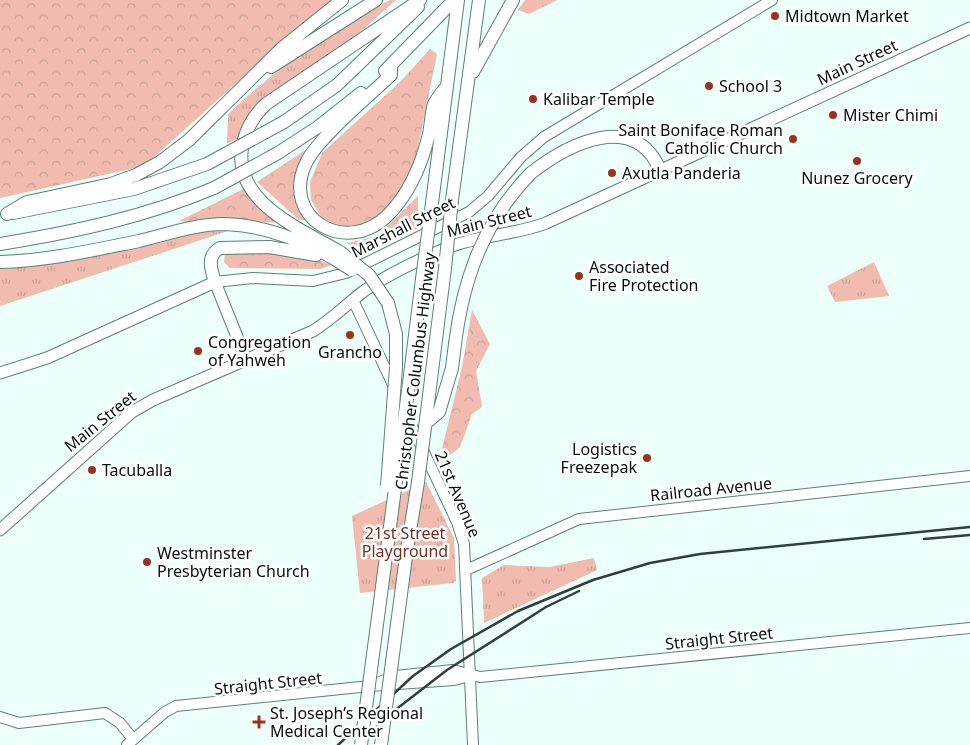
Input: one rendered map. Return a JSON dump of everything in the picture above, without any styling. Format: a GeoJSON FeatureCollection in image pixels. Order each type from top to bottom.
{"type":"FeatureCollection","features":[{"type":"Feature","properties":{"kind":"highway"},"geometry":{"type":"LineString","coordinates":[[3,215],[27,202],[111,184],[149,168],[180,148],[281,49],[342,0]]}},
{"type":"Feature","properties":{"kind":"highway"},"geometry":{"type":"LineString","coordinates":[[220,108],[248,84],[284,58],[376,0]]}},
{"type":"Feature","properties":{"kind":"highway"},"geometry":{"type":"LineString","coordinates":[[386,304],[354,272],[272,211],[258,198],[244,173],[242,155],[245,137],[252,120],[266,104],[420,0]]}},
{"type":"Feature","properties":{"kind":"highway"},"geometry":{"type":"LineString","coordinates":[[3,215],[134,189],[207,164],[284,122],[352,72],[425,0]]}},
{"type":"Feature","properties":{"kind":"highway"},"geometry":{"type":"LineString","coordinates":[[0,244],[116,221],[167,206],[214,188],[278,154],[335,114],[391,66],[454,0]]}},
{"type":"Feature","properties":{"kind":"highway","name":"Christopher Columbus Highway"},"geometry":{"type":"LineString","coordinates":[[361,745],[458,0]]}},
{"type":"Feature","properties":{"kind":"highway","name":"Christopher Columbus Highway"},"geometry":{"type":"LineString","coordinates":[[381,745],[426,425],[452,200],[478,0]]}},
{"type":"Feature","properties":{"kind":"highway"},"geometry":{"type":"LineString","coordinates":[[469,79],[513,0]]}},
{"type":"Feature","properties":{"kind":"highway"},"geometry":{"type":"LineString","coordinates":[[391,66],[390,75],[321,143],[310,156],[304,169],[301,191],[305,206],[312,219],[331,231],[346,234],[367,230],[380,222],[400,202],[421,160],[434,104],[447,86]]}},
{"type":"Feature","properties":{"kind":"highway"},"geometry":{"type":"LineString","coordinates":[[426,425],[440,412],[452,368],[462,297],[478,251],[498,214],[531,173],[557,154],[578,144],[617,137],[635,141],[646,147],[653,154],[660,170]]}},
{"type":"Feature","properties":{"kind":"highway"},"geometry":{"type":"LineString","coordinates":[[0,262],[63,254],[130,242],[189,228],[219,224],[243,226],[271,232],[335,257],[368,275],[386,304],[396,334],[396,367],[377,624]]}},
{"type":"Feature","properties":{"kind":"highway"},"geometry":{"type":"LineString","coordinates":[[215,282],[211,259],[215,251],[225,247],[281,248],[335,257]]}},
{"type":"Feature","properties":{"kind":"main road","name":"Main Street"},"geometry":{"type":"LineString","coordinates":[[0,530],[132,412],[153,400],[313,331],[333,318],[380,280],[404,267],[450,247],[472,240],[539,226],[970,28]]}},
{"type":"Feature","properties":{"kind":"main road"},"geometry":{"type":"LineString","coordinates":[[215,282],[246,359]]}},
{"type":"Feature","properties":{"kind":"main road","name":"Marshall Street"},"geometry":{"type":"LineString","coordinates":[[0,373],[47,358],[215,282]]}},
{"type":"Feature","properties":{"kind":"street","name":"Marshall Street"},"geometry":{"type":"LineString","coordinates":[[215,282],[243,278],[321,280],[346,273],[390,252],[469,212],[497,187],[521,157],[544,137],[772,0]]}},
{"type":"Feature","properties":{"kind":"street","name":"21st Avenue"},"geometry":{"type":"LineString","coordinates":[[353,300],[461,532],[466,570],[473,745]]}},
{"type":"Feature","properties":{"kind":"street","name":"Railroad Avenue"},"geometry":{"type":"LineString","coordinates":[[466,570],[579,519],[970,476]]}},
{"type":"Feature","properties":{"kind":"street","name":"Straight Street"},"geometry":{"type":"LineString","coordinates":[[130,742],[170,708],[370,686],[454,680],[470,676],[490,676],[970,628]]}},
{"type":"Feature","properties":{"kind":"street"},"geometry":{"type":"LineString","coordinates":[[0,717],[19,724],[105,713],[120,723],[130,742]]}},
{"type":"Feature","properties":{"kind":"green space"},"geometry":{"type":"Polygon","coordinates":[[[0,0],[335,0],[291,34],[144,166],[0,198],[0,0]]]}},
{"type":"Feature","properties":{"kind":"green space"},"geometry":{"type":"Polygon","coordinates":[[[390,0],[396,0],[359,33],[254,109],[243,137],[227,143],[228,114],[247,97],[305,51],[390,0]]]}},
{"type":"Feature","properties":{"kind":"green space"},"geometry":{"type":"Polygon","coordinates":[[[525,0],[557,0],[529,14],[518,10],[525,0]]]}},
{"type":"Feature","properties":{"kind":"green space"},"geometry":{"type":"Polygon","coordinates":[[[430,49],[437,54],[414,167],[388,210],[365,228],[341,227],[322,218],[311,200],[310,182],[322,153],[400,82],[430,49]]]}},
{"type":"Feature","properties":{"kind":"green space"},"geometry":{"type":"Polygon","coordinates":[[[310,147],[295,189],[308,220],[299,220],[257,182],[310,147]]]}},
{"type":"Feature","properties":{"kind":"green space"},"geometry":{"type":"Polygon","coordinates":[[[245,188],[279,223],[224,219],[179,221],[245,188]]]}},
{"type":"Feature","properties":{"kind":"green space"},"geometry":{"type":"Polygon","coordinates":[[[418,196],[418,228],[367,254],[347,243],[377,236],[418,196]]]}},
{"type":"Feature","properties":{"kind":"green space"},"geometry":{"type":"Polygon","coordinates":[[[228,231],[0,306],[0,269],[156,244],[199,232],[228,231]]]}},
{"type":"Feature","properties":{"kind":"green space"},"geometry":{"type":"Polygon","coordinates":[[[254,251],[302,254],[332,265],[320,269],[230,268],[224,262],[225,253],[254,251]]]}},
{"type":"Feature","properties":{"kind":"green space"},"geometry":{"type":"Polygon","coordinates":[[[874,262],[889,296],[835,302],[827,286],[874,262]]]}},
{"type":"Feature","properties":{"kind":"green space"},"geometry":{"type":"Polygon","coordinates":[[[472,310],[490,344],[476,371],[482,407],[472,414],[460,447],[448,457],[442,449],[462,367],[472,310]]]}},
{"type":"Feature","properties":{"kind":"green space","name":"21st Street Playground"},"geometry":{"type":"Polygon","coordinates":[[[426,482],[454,538],[456,581],[453,583],[360,593],[352,516],[426,482]]]}},
{"type":"Feature","properties":{"kind":"green space"},"geometry":{"type":"Polygon","coordinates":[[[594,558],[597,570],[484,623],[482,578],[504,565],[550,567],[594,558]]]}},
{"type":"Feature","properties":{"kind":"railway"},"geometry":{"type":"LineString","coordinates":[[338,745],[413,676],[451,649],[518,611],[593,580],[650,563],[700,554],[970,527]]}},
{"type":"Feature","properties":{"kind":"railway"},"geometry":{"type":"LineString","coordinates":[[924,539],[970,535]]}},
{"type":"Feature","properties":{"kind":"railway"},"geometry":{"type":"LineString","coordinates":[[359,745],[390,714],[447,670],[546,607],[579,591]]}},
{"type":"Feature","properties":{"kind":"place","name":"Midtown Market"},"geometry":{"type":"Point","coordinates":[775,16]}},
{"type":"Feature","properties":{"kind":"place","name":"School 3"},"geometry":{"type":"Point","coordinates":[709,86]}},
{"type":"Feature","properties":{"kind":"place","name":"Kalibar Temple"},"geometry":{"type":"Point","coordinates":[533,99]}},
{"type":"Feature","properties":{"kind":"place","name":"Mister Chimi"},"geometry":{"type":"Point","coordinates":[833,115]}},
{"type":"Feature","properties":{"kind":"place","name":"Saint Boniface Roman Catholic Church"},"geometry":{"type":"Point","coordinates":[793,139]}},
{"type":"Feature","properties":{"kind":"place","name":"Nunez Grocery"},"geometry":{"type":"Point","coordinates":[857,161]}},
{"type":"Feature","properties":{"kind":"place","name":"Axutla Panderia"},"geometry":{"type":"Point","coordinates":[612,173]}},
{"type":"Feature","properties":{"kind":"place","name":"Associated Fire Protection"},"geometry":{"type":"Point","coordinates":[579,276]}},
{"type":"Feature","properties":{"kind":"place","name":"Grancho"},"geometry":{"type":"Point","coordinates":[350,335]}},
{"type":"Feature","properties":{"kind":"place","name":"Congregation of Yahweh"},"geometry":{"type":"Point","coordinates":[198,351]}},
{"type":"Feature","properties":{"kind":"place","name":"Logistics Freezepak"},"geometry":{"type":"Point","coordinates":[647,458]}},
{"type":"Feature","properties":{"kind":"place","name":"Tacuballa"},"geometry":{"type":"Point","coordinates":[92,470]}},
{"type":"Feature","properties":{"kind":"place","name":"Westminster Presbyterian Church"},"geometry":{"type":"Point","coordinates":[147,562]}},
{"type":"Feature","properties":{"kind":"place","name":"St. Joseph’s Regional Medical Center"},"geometry":{"type":"Point","coordinates":[259,722]}}]}
